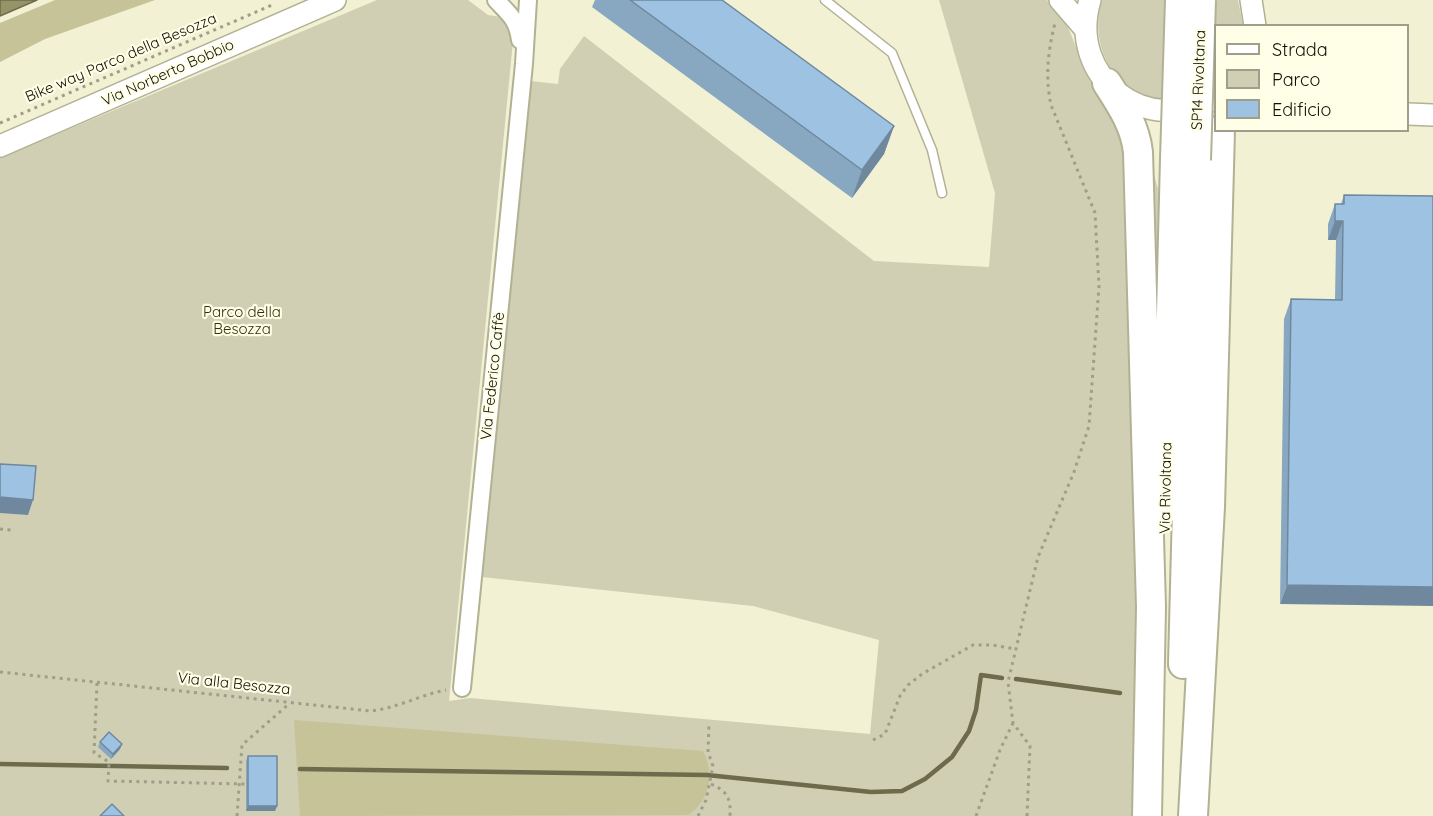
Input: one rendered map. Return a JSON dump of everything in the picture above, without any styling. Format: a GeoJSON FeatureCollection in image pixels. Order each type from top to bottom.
{"type":"FeatureCollection","features":[{"type":"Feature","properties":{"kind":"highway","name":"SP14 Rivoltana"},"geometry":{"type":"LineString","coordinates":[[1180,0],[1185,160]]}},
{"type":"Feature","properties":{"kind":"highway","name":"SP14 Rivoltana"},"geometry":{"type":"LineString","coordinates":[[1185,160],[1202,0]]}},
{"type":"Feature","properties":{"kind":"highway"},"geometry":{"type":"LineString","coordinates":[[1107,83],[1130,120],[1138,152],[1151,607],[1147,816]]}},
{"type":"Feature","properties":{"kind":"highway"},"geometry":{"type":"LineString","coordinates":[[1193,816],[1210,507],[1220,132]]}},
{"type":"Feature","properties":{"kind":"highway","name":"Via Rivoltana"},"geometry":{"type":"LineString","coordinates":[[1158,816],[1185,160]]}},
{"type":"Feature","properties":{"kind":"highway","name":"Via Rivoltana"},"geometry":{"type":"LineString","coordinates":[[1179,816],[1185,160]]}},
{"type":"Feature","properties":{"kind":"street","name":"Via Norberto Bobbio"},"geometry":{"type":"LineString","coordinates":[[0,146],[335,0]]}},
{"type":"Feature","properties":{"kind":"street"},"geometry":{"type":"LineString","coordinates":[[496,0],[518,25],[524,64]]}},
{"type":"Feature","properties":{"kind":"street"},"geometry":{"type":"LineString","coordinates":[[524,64],[528,0]]}},
{"type":"Feature","properties":{"kind":"street"},"geometry":{"type":"LineString","coordinates":[[1060,0],[1085,29]]}},
{"type":"Feature","properties":{"kind":"street"},"geometry":{"type":"LineString","coordinates":[[1090,0],[1085,29],[1093,61],[1107,83],[1117,93],[1134,103],[1159,111],[1192,109],[1214,98]]}},
{"type":"Feature","properties":{"kind":"street"},"geometry":{"type":"LineString","coordinates":[[1251,0],[1255,24]]}},
{"type":"Feature","properties":{"kind":"street","name":"Via Federico Caffè"},"geometry":{"type":"LineString","coordinates":[[462,688],[524,64]]}},
{"type":"Feature","properties":{"kind":"street"},"geometry":{"type":"LineString","coordinates":[[1409,114],[1433,115]]}},
{"type":"Feature","properties":{"kind":"lane"},"geometry":{"type":"LineString","coordinates":[[825,0],[892,53],[932,150],[942,193]]}},
{"type":"Feature","properties":{"kind":"path","name":"Bike way Parco della Besozza"},"geometry":{"type":"LineString","coordinates":[[0,123],[274,5]]}},
{"type":"Feature","properties":{"kind":"path"},"geometry":{"type":"LineString","coordinates":[[1027,816],[1030,746],[1013,723],[1008,682],[1038,557],[1074,472],[1089,426],[1099,286],[1095,213],[1051,105],[1047,88],[1049,45],[1055,23]]}},
{"type":"Feature","properties":{"kind":"path"},"geometry":{"type":"LineString","coordinates":[[0,529],[11,530]]}},
{"type":"Feature","properties":{"kind":"path"},"geometry":{"type":"LineString","coordinates":[[873,740],[885,734],[900,696],[908,685],[922,674],[973,645],[993,645],[1015,649]]}},
{"type":"Feature","properties":{"kind":"path","name":"Via alla Besozza"},"geometry":{"type":"LineString","coordinates":[[0,672],[371,711],[402,705],[443,690],[462,688]]}},
{"type":"Feature","properties":{"kind":"path"},"geometry":{"type":"LineString","coordinates":[[97,682],[94,753],[109,762],[108,781],[246,784]]}},
{"type":"Feature","properties":{"kind":"path"},"geometry":{"type":"LineString","coordinates":[[237,816],[242,745],[290,703]]}},
{"type":"Feature","properties":{"kind":"path"},"geometry":{"type":"LineString","coordinates":[[976,816],[1000,750],[1013,723]]}},
{"type":"Feature","properties":{"kind":"path"},"geometry":{"type":"LineString","coordinates":[[698,816],[706,800],[713,769],[707,745],[709,724]]}},
{"type":"Feature","properties":{"kind":"path"},"geometry":{"type":"LineString","coordinates":[[711,783],[725,791],[730,798],[730,816]]}},
{"type":"Feature","properties":{"kind":"green space","name":"Parco della Besozza"},"geometry":{"type":"Polygon","coordinates":[[[377,0],[468,0],[488,15],[501,17],[510,26],[513,41],[449,701],[470,698],[870,734],[879,640],[753,606],[482,577],[531,81],[558,84],[560,69],[584,36],[874,261],[989,267],[995,193],[939,0],[1047,0],[1066,22],[1091,77],[1148,155],[1160,195],[1164,228],[1150,816],[0,816],[0,158],[377,0]]]}},
{"type":"Feature","properties":{"kind":"green space"},"geometry":{"type":"Polygon","coordinates":[[[1102,0],[1238,0],[1243,24],[1214,24],[1214,85],[1181,97],[1164,99],[1146,97],[1131,90],[1119,79],[1109,66],[1102,50],[1099,17],[1102,0]]]}},
{"type":"Feature","properties":{"kind":"shaded area"},"geometry":{"type":"Polygon","coordinates":[[[0,0],[37,0],[0,16],[0,0]]]}},
{"type":"Feature","properties":{"kind":"shaded area"},"geometry":{"type":"Polygon","coordinates":[[[55,0],[155,0],[45,39],[0,62],[0,23],[55,0]]]}},
{"type":"Feature","properties":{"kind":"shaded area"},"geometry":{"type":"Polygon","coordinates":[[[294,720],[703,751],[709,768],[708,786],[701,802],[688,815],[300,816],[294,720]]]}},
{"type":"Feature","properties":{"kind":"building"},"geometry":{"type":"Polygon","coordinates":[[[630,0],[722,0],[894,126],[862,170],[630,0]]]}},
{"type":"Feature","properties":{"kind":"building"},"geometry":{"type":"Polygon","coordinates":[[[1344,195],[1433,196],[1433,587],[1287,585],[1291,299],[1342,300],[1343,221],[1335,221],[1335,204],[1344,204],[1344,195]]]}},
{"type":"Feature","properties":{"kind":"building"},"geometry":{"type":"Polygon","coordinates":[[[0,464],[36,466],[33,500],[0,497],[0,464]]]}},
{"type":"Feature","properties":{"kind":"building"},"geometry":{"type":"Polygon","coordinates":[[[109,732],[122,744],[113,754],[100,742],[109,732]]]}},
{"type":"Feature","properties":{"kind":"building"},"geometry":{"type":"Polygon","coordinates":[[[248,756],[277,756],[277,806],[248,806],[248,756]]]}},
{"type":"Feature","properties":{"kind":"building"},"geometry":{"type":"Polygon","coordinates":[[[112,804],[124,816],[100,816],[112,804]]]}},
{"type":"Feature","properties":{"kind":"waterway"},"geometry":{"type":"LineString","coordinates":[[300,769],[707,775],[871,792],[902,791],[925,779],[952,757],[969,731],[976,710],[981,675],[1002,678]]}},
{"type":"Feature","properties":{"kind":"waterway"},"geometry":{"type":"LineString","coordinates":[[1016,679],[1120,693]]}},
{"type":"Feature","properties":{"kind":"waterway"},"geometry":{"type":"LineString","coordinates":[[0,764],[227,768]]}}]}
